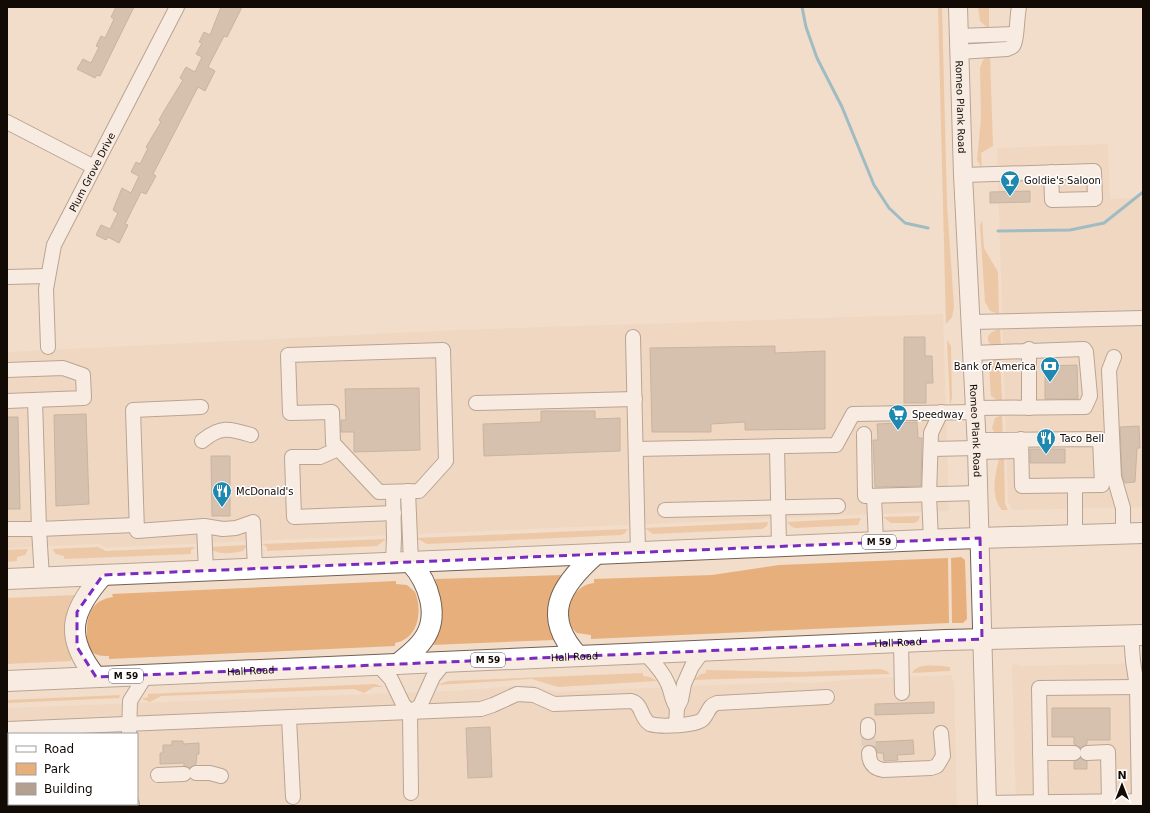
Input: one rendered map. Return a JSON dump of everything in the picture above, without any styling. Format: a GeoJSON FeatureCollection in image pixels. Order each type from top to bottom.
{"type":"FeatureCollection","features":[{"type":"Feature","properties":{"kind":"highway","name":"M 59"},"geometry":{"type":"LineString","coordinates":[[7,579],[876,542],[1143,533]]}},
{"type":"Feature","properties":{"kind":"highway"},"geometry":{"type":"LineString","coordinates":[[578,656],[565,642],[559,623],[559,601],[570,579],[594,555]]}},
{"type":"Feature","properties":{"kind":"highway"},"geometry":{"type":"LineString","coordinates":[[398,664],[423,640],[430,622],[428,591],[420,573],[402,563]]}},
{"type":"Feature","properties":{"kind":"highway"},"geometry":{"type":"LineString","coordinates":[[96,677],[83,660],[77,647],[76,620],[84,598],[103,576]]}},
{"type":"Feature","properties":{"kind":"highway","name":"Hall Road"},"geometry":{"type":"LineString","coordinates":[[7,681],[900,642],[1137,635]]}},
{"type":"Feature","properties":{"kind":"main road","name":"Romeo Plank Road"},"geometry":{"type":"LineString","coordinates":[[958,7],[963,175],[977,446],[987,804]]}},
{"type":"Feature","properties":{"kind":"street","name":"Plum Grove Drive"},"geometry":{"type":"LineString","coordinates":[[48,347],[47,276],[54,245],[177,7]]}},
{"type":"Feature","properties":{"kind":"street"},"geometry":{"type":"LineString","coordinates":[[958,44],[1007,49],[1013,46],[1019,7]]}},
{"type":"Feature","properties":{"kind":"street"},"geometry":{"type":"LineString","coordinates":[[7,122],[94,167]]}},
{"type":"Feature","properties":{"kind":"street"},"geometry":{"type":"LineString","coordinates":[[963,175],[1051,172]]}},
{"type":"Feature","properties":{"kind":"street"},"geometry":{"type":"LineString","coordinates":[[7,278],[47,276]]}},
{"type":"Feature","properties":{"kind":"street"},"geometry":{"type":"LineString","coordinates":[[970,322],[1143,318]]}},
{"type":"Feature","properties":{"kind":"street"},"geometry":{"type":"LineString","coordinates":[[633,337],[638,553]]}},
{"type":"Feature","properties":{"kind":"street"},"geometry":{"type":"LineString","coordinates":[[1029,349],[1029,408]]}},
{"type":"Feature","properties":{"kind":"street"},"geometry":{"type":"LineString","coordinates":[[636,449],[836,445],[853,414],[1085,407],[1090,396],[1086,352],[1084,349],[1029,349],[972,353]]}},
{"type":"Feature","properties":{"kind":"street"},"geometry":{"type":"LineString","coordinates":[[443,350],[446,461],[419,491],[408,491],[379,492],[333,443],[332,412],[290,413],[288,355],[443,350]]}},
{"type":"Feature","properties":{"kind":"street"},"geometry":{"type":"LineString","coordinates":[[1114,357],[1109,370],[1114,477],[1123,508],[1123,534]]}},
{"type":"Feature","properties":{"kind":"street"},"geometry":{"type":"LineString","coordinates":[[7,370],[64,368],[84,375],[84,398],[7,401]]}},
{"type":"Feature","properties":{"kind":"street"},"geometry":{"type":"LineString","coordinates":[[476,402],[634,399]]}},
{"type":"Feature","properties":{"kind":"street"},"geometry":{"type":"LineString","coordinates":[[35,400],[42,578]]}},
{"type":"Feature","properties":{"kind":"street"},"geometry":{"type":"LineString","coordinates":[[201,407],[133,410],[137,531],[204,526],[223,529],[236,528],[253,522],[254,569]]}},
{"type":"Feature","properties":{"kind":"street"},"geometry":{"type":"LineString","coordinates":[[931,540],[929,494],[931,448],[930,433],[941,412]]}},
{"type":"Feature","properties":{"kind":"street"},"geometry":{"type":"LineString","coordinates":[[202,441],[220,430],[237,430],[251,435]]}},
{"type":"Feature","properties":{"kind":"street"},"geometry":{"type":"LineString","coordinates":[[864,434],[865,496],[978,493]]}},
{"type":"Feature","properties":{"kind":"street"},"geometry":{"type":"LineString","coordinates":[[931,448],[1021,445],[1100,438],[1102,485],[1022,486],[1021,445]]}},
{"type":"Feature","properties":{"kind":"street"},"geometry":{"type":"LineString","coordinates":[[777,446],[779,547]]}},
{"type":"Feature","properties":{"kind":"street"},"geometry":{"type":"LineString","coordinates":[[338,449],[320,457],[292,457],[294,517],[394,513]]}},
{"type":"Feature","properties":{"kind":"street"},"geometry":{"type":"LineString","coordinates":[[1075,486],[1075,535]]}},
{"type":"Feature","properties":{"kind":"street"},"geometry":{"type":"LineString","coordinates":[[402,563],[408,491]]}},
{"type":"Feature","properties":{"kind":"street"},"geometry":{"type":"LineString","coordinates":[[393,492],[394,513],[402,563]]}},
{"type":"Feature","properties":{"kind":"street"},"geometry":{"type":"LineString","coordinates":[[874,496],[876,542]]}},
{"type":"Feature","properties":{"kind":"street"},"geometry":{"type":"LineString","coordinates":[[665,510],[838,506]]}},
{"type":"Feature","properties":{"kind":"street"},"geometry":{"type":"LineString","coordinates":[[7,529],[136,525]]}},
{"type":"Feature","properties":{"kind":"street"},"geometry":{"type":"LineString","coordinates":[[204,526],[206,571]]}},
{"type":"Feature","properties":{"kind":"street"},"geometry":{"type":"LineString","coordinates":[[987,804],[1139,800],[1137,687],[1132,661],[1137,635]]}},
{"type":"Feature","properties":{"kind":"street"},"geometry":{"type":"LineString","coordinates":[[900,642],[902,693]]}},
{"type":"Feature","properties":{"kind":"street"},"geometry":{"type":"LineString","coordinates":[[676,725],[677,708],[681,700],[686,676],[703,651]]}},
{"type":"Feature","properties":{"kind":"street"},"geometry":{"type":"LineString","coordinates":[[645,653],[664,676],[668,684],[672,700],[677,708]]}},
{"type":"Feature","properties":{"kind":"street"},"geometry":{"type":"LineString","coordinates":[[410,712],[420,706],[433,677],[445,662]]}},
{"type":"Feature","properties":{"kind":"street"},"geometry":{"type":"LineString","coordinates":[[378,665],[391,679],[403,704],[410,712],[411,793]]}},
{"type":"Feature","properties":{"kind":"street"},"geometry":{"type":"LineString","coordinates":[[128,729],[130,701],[146,675]]}},
{"type":"Feature","properties":{"kind":"street"},"geometry":{"type":"LineString","coordinates":[[1041,802],[1039,688],[1137,687]]}},
{"type":"Feature","properties":{"kind":"street"},"geometry":{"type":"LineString","coordinates":[[7,729],[128,729],[289,718],[481,709],[493,706],[517,694],[534,695],[554,704],[631,701],[639,706],[644,718],[650,724],[676,725],[698,723],[704,717],[708,708],[717,703],[826,698]]}},
{"type":"Feature","properties":{"kind":"street"},"geometry":{"type":"LineString","coordinates":[[289,718],[293,797]]}},
{"type":"Feature","properties":{"kind":"street"},"geometry":{"type":"LineString","coordinates":[[869,753],[871,763],[877,769],[931,768],[937,766],[942,756],[942,733]]}},
{"type":"Feature","properties":{"kind":"street"},"geometry":{"type":"LineString","coordinates":[[1040,753],[1108,752],[1108,801]]}},
{"type":"Feature","properties":{"kind":"street"},"geometry":{"type":"LineString","coordinates":[[158,775],[210,773],[221,776]]}},
{"type":"Feature","properties":{"kind":"highlighted area"},"geometry":{"type":"Polygon","coordinates":[[[980,538],[982,639],[96,677],[77,647],[77,612],[103,575],[980,538]]]}},
{"type":"Feature","properties":{"kind":"shaded area"},"geometry":{"type":"Polygon","coordinates":[[[1108,144],[1110,199],[1143,198],[1143,507],[1012,510],[1008,502],[997,148],[1108,144]]]}},
{"type":"Feature","properties":{"kind":"shaded area"},"geometry":{"type":"Polygon","coordinates":[[[943,314],[949,511],[107,548],[99,544],[7,548],[7,352],[456,330],[943,314]]]}},
{"type":"Feature","properties":{"kind":"shaded area"},"geometry":{"type":"Polygon","coordinates":[[[1143,663],[1143,806],[1016,806],[1012,667],[1014,664],[1022,666],[1143,663]]]}},
{"type":"Feature","properties":{"kind":"shaded area"},"geometry":{"type":"Polygon","coordinates":[[[951,675],[954,682],[957,806],[7,806],[7,708],[451,691],[531,685],[555,692],[790,682],[811,683],[855,679],[951,675]]]}},
{"type":"Feature","properties":{"kind":"green space"},"geometry":{"type":"Polygon","coordinates":[[[938,7],[942,7],[947,204],[954,307],[952,317],[946,324],[938,7]]]}},
{"type":"Feature","properties":{"kind":"green space"},"geometry":{"type":"Polygon","coordinates":[[[978,7],[989,7],[989,29],[980,21],[978,7]]]}},
{"type":"Feature","properties":{"kind":"green space"},"geometry":{"type":"Polygon","coordinates":[[[990,55],[993,146],[981,153],[982,168],[977,160],[981,118],[980,68],[983,60],[990,55]]]}},
{"type":"Feature","properties":{"kind":"green space"},"geometry":{"type":"Polygon","coordinates":[[[982,220],[984,248],[998,272],[999,314],[990,311],[985,302],[980,226],[982,220]]]}},
{"type":"Feature","properties":{"kind":"green space"},"geometry":{"type":"Polygon","coordinates":[[[1000,329],[1001,348],[992,346],[988,340],[989,335],[993,331],[1000,329]]]}},
{"type":"Feature","properties":{"kind":"green space"},"geometry":{"type":"Polygon","coordinates":[[[947,340],[951,346],[952,398],[950,405],[947,340]]]}},
{"type":"Feature","properties":{"kind":"green space"},"geometry":{"type":"Polygon","coordinates":[[[1000,358],[1002,400],[997,400],[991,396],[989,368],[992,361],[1000,358]]]}},
{"type":"Feature","properties":{"kind":"green space"},"geometry":{"type":"Polygon","coordinates":[[[1002,415],[1003,437],[996,435],[992,428],[995,418],[1002,415]]]}},
{"type":"Feature","properties":{"kind":"green space"},"geometry":{"type":"Polygon","coordinates":[[[1004,455],[1005,504],[1008,510],[1002,510],[998,504],[994,485],[999,459],[1004,455]]]}},
{"type":"Feature","properties":{"kind":"green space"},"geometry":{"type":"Polygon","coordinates":[[[920,516],[918,521],[914,523],[891,523],[883,517],[920,516]]]}},
{"type":"Feature","properties":{"kind":"green space"},"geometry":{"type":"Polygon","coordinates":[[[861,518],[858,525],[796,528],[792,527],[787,522],[861,518]]]}},
{"type":"Feature","properties":{"kind":"green space"},"geometry":{"type":"Polygon","coordinates":[[[768,522],[767,526],[762,529],[653,534],[645,528],[768,522]]]}},
{"type":"Feature","properties":{"kind":"green space"},"geometry":{"type":"Polygon","coordinates":[[[628,529],[621,535],[427,544],[416,538],[628,529]]]}},
{"type":"Feature","properties":{"kind":"green space"},"geometry":{"type":"Polygon","coordinates":[[[386,539],[377,546],[267,551],[267,547],[262,544],[386,539]]]}},
{"type":"Feature","properties":{"kind":"green space"},"geometry":{"type":"Polygon","coordinates":[[[247,545],[243,551],[229,553],[216,552],[210,547],[247,545]]]}},
{"type":"Feature","properties":{"kind":"green space"},"geometry":{"type":"Polygon","coordinates":[[[98,547],[106,551],[196,547],[191,550],[191,554],[64,559],[64,556],[56,554],[52,549],[98,547]]]}},
{"type":"Feature","properties":{"kind":"green space"},"geometry":{"type":"Polygon","coordinates":[[[28,549],[25,555],[17,557],[17,561],[7,562],[7,550],[28,549]]]}},
{"type":"Feature","properties":{"kind":"green space"},"geometry":{"type":"Polygon","coordinates":[[[961,557],[965,560],[967,619],[963,623],[952,623],[951,558],[961,557]]]}},
{"type":"Feature","properties":{"kind":"green space"},"geometry":{"type":"Polygon","coordinates":[[[948,558],[949,623],[591,639],[591,635],[577,633],[572,627],[569,619],[568,611],[574,596],[586,585],[594,583],[594,579],[712,575],[779,565],[948,558]]]}},
{"type":"Feature","properties":{"kind":"green space"},"geometry":{"type":"Polygon","coordinates":[[[563,575],[554,640],[431,645],[435,579],[563,575]]]}},
{"type":"Feature","properties":{"kind":"green space"},"geometry":{"type":"Polygon","coordinates":[[[396,581],[396,584],[407,585],[415,592],[418,616],[417,624],[414,630],[409,636],[395,643],[395,646],[109,659],[109,656],[93,653],[87,642],[87,629],[91,610],[100,602],[113,597],[112,594],[396,581]]]}},
{"type":"Feature","properties":{"kind":"green space"},"geometry":{"type":"Polygon","coordinates":[[[75,595],[71,661],[7,664],[7,598],[75,595]]]}},
{"type":"Feature","properties":{"kind":"green space"},"geometry":{"type":"Polygon","coordinates":[[[921,666],[950,667],[950,671],[912,673],[921,666]]]}},
{"type":"Feature","properties":{"kind":"green space"},"geometry":{"type":"Polygon","coordinates":[[[880,669],[887,671],[890,674],[693,680],[701,674],[706,673],[706,670],[801,672],[880,669]]]}},
{"type":"Feature","properties":{"kind":"green space"},"geometry":{"type":"Polygon","coordinates":[[[643,673],[643,676],[650,677],[657,681],[558,687],[532,679],[437,685],[448,681],[643,673]]]}},
{"type":"Feature","properties":{"kind":"green space"},"geometry":{"type":"Polygon","coordinates":[[[375,684],[384,687],[374,687],[364,693],[354,689],[161,696],[150,702],[142,699],[148,697],[148,694],[375,684]]]}},
{"type":"Feature","properties":{"kind":"green space"},"geometry":{"type":"Polygon","coordinates":[[[120,695],[119,698],[7,703],[7,700],[120,695]]]}},
{"type":"Feature","properties":{"kind":"building"},"geometry":{"type":"Polygon","coordinates":[[[116,7],[134,7],[100,76],[97,75],[95,78],[77,69],[83,59],[91,63],[99,47],[96,46],[101,36],[105,38],[114,19],[111,17],[116,7]]]}},
{"type":"Feature","properties":{"kind":"building"},"geometry":{"type":"Polygon","coordinates":[[[221,7],[242,7],[227,37],[224,36],[208,67],[215,71],[205,91],[198,87],[153,174],[156,176],[146,194],[141,192],[125,224],[128,225],[119,243],[108,237],[106,240],[96,235],[101,225],[110,229],[118,213],[113,210],[122,188],[131,193],[139,176],[131,172],[136,162],[140,164],[148,148],[146,147],[161,122],[159,120],[183,80],[180,78],[186,67],[195,72],[202,57],[196,54],[202,43],[199,42],[204,32],[210,35],[221,7]]]}},
{"type":"Feature","properties":{"kind":"building","name":"Goldie's Saloon"},"geometry":{"type":"Polygon","coordinates":[[[1030,191],[1030,202],[990,203],[990,192],[1030,191]]]}},
{"type":"Feature","properties":{"kind":"building"},"geometry":{"type":"Polygon","coordinates":[[[904,337],[925,337],[925,356],[932,356],[933,383],[926,383],[926,403],[904,403],[904,337]]]}},
{"type":"Feature","properties":{"kind":"building"},"geometry":{"type":"Polygon","coordinates":[[[775,346],[775,353],[825,351],[825,429],[745,430],[745,422],[711,424],[711,432],[652,432],[650,348],[775,346]]]}},
{"type":"Feature","properties":{"kind":"building"},"geometry":{"type":"Polygon","coordinates":[[[1077,365],[1078,399],[1045,399],[1045,366],[1077,365]]]}},
{"type":"Feature","properties":{"kind":"building"},"geometry":{"type":"Polygon","coordinates":[[[419,388],[420,450],[354,452],[354,432],[341,432],[341,420],[346,420],[345,389],[419,388]]]}},
{"type":"Feature","properties":{"kind":"building"},"geometry":{"type":"Polygon","coordinates":[[[541,411],[595,411],[595,419],[620,418],[620,451],[484,456],[483,424],[541,422],[541,411]]]}},
{"type":"Feature","properties":{"kind":"building"},"geometry":{"type":"Polygon","coordinates":[[[86,414],[89,504],[56,506],[54,415],[86,414]]]}},
{"type":"Feature","properties":{"kind":"building"},"geometry":{"type":"Polygon","coordinates":[[[7,417],[18,417],[20,509],[7,509],[7,417]]]}},
{"type":"Feature","properties":{"kind":"building"},"geometry":{"type":"Polygon","coordinates":[[[917,422],[918,438],[922,438],[921,486],[875,487],[873,440],[878,440],[877,424],[917,422]]]}},
{"type":"Feature","properties":{"kind":"building"},"geometry":{"type":"Polygon","coordinates":[[[1139,426],[1140,448],[1137,448],[1135,482],[1125,483],[1122,476],[1120,427],[1139,426]]]}},
{"type":"Feature","properties":{"kind":"building"},"geometry":{"type":"Polygon","coordinates":[[[1030,449],[1065,449],[1065,463],[1030,463],[1030,449]]]}},
{"type":"Feature","properties":{"kind":"building"},"geometry":{"type":"Polygon","coordinates":[[[211,456],[230,456],[230,516],[212,516],[211,456]]]}},
{"type":"Feature","properties":{"kind":"building"},"geometry":{"type":"Polygon","coordinates":[[[934,702],[934,713],[875,715],[875,704],[934,702]]]}},
{"type":"Feature","properties":{"kind":"building"},"geometry":{"type":"Polygon","coordinates":[[[1052,708],[1110,708],[1110,740],[1087,740],[1087,744],[1081,748],[1074,744],[1074,737],[1052,737],[1052,708]]]}},
{"type":"Feature","properties":{"kind":"building"},"geometry":{"type":"Polygon","coordinates":[[[490,727],[492,777],[468,778],[466,728],[490,727]]]}},
{"type":"Feature","properties":{"kind":"building"},"geometry":{"type":"Polygon","coordinates":[[[874,738],[874,742],[913,740],[914,754],[897,755],[898,760],[884,761],[883,753],[878,753],[872,745],[865,746],[865,740],[874,738]]]}},
{"type":"Feature","properties":{"kind":"building"},"geometry":{"type":"Polygon","coordinates":[[[172,741],[183,741],[183,744],[199,743],[199,754],[197,754],[196,764],[189,768],[184,766],[184,763],[160,764],[160,753],[163,753],[163,745],[172,745],[172,741]]]}},
{"type":"Feature","properties":{"kind":"building"},"geometry":{"type":"Polygon","coordinates":[[[1080,758],[1087,761],[1087,769],[1074,769],[1074,762],[1080,758]]]}},
{"type":"Feature","properties":{"kind":"waterway"},"geometry":{"type":"LineString","coordinates":[[802,7],[806,27],[817,58],[842,107],[874,185],[889,208],[905,223],[928,228]]}},
{"type":"Feature","properties":{"kind":"waterway"},"geometry":{"type":"LineString","coordinates":[[998,231],[1070,230],[1104,223],[1143,192]]}},
{"type":"Feature","properties":{"kind":"tunnel"},"geometry":{"type":"LineString","coordinates":[[868,732],[869,753]]}},
{"type":"Feature","properties":{"kind":"place","name":"Goldie's Saloon"},"geometry":{"type":"Point","coordinates":[1010,197]}},
{"type":"Feature","properties":{"kind":"place","name":"Bank of America"},"geometry":{"type":"Point","coordinates":[1050,383]}},
{"type":"Feature","properties":{"kind":"place","name":"Speedway"},"geometry":{"type":"Point","coordinates":[898,431]}},
{"type":"Feature","properties":{"kind":"place","name":"Taco Bell"},"geometry":{"type":"Point","coordinates":[1046,455]}},
{"type":"Feature","properties":{"kind":"place","name":"McDonald's"},"geometry":{"type":"Point","coordinates":[222,508]}}]}
